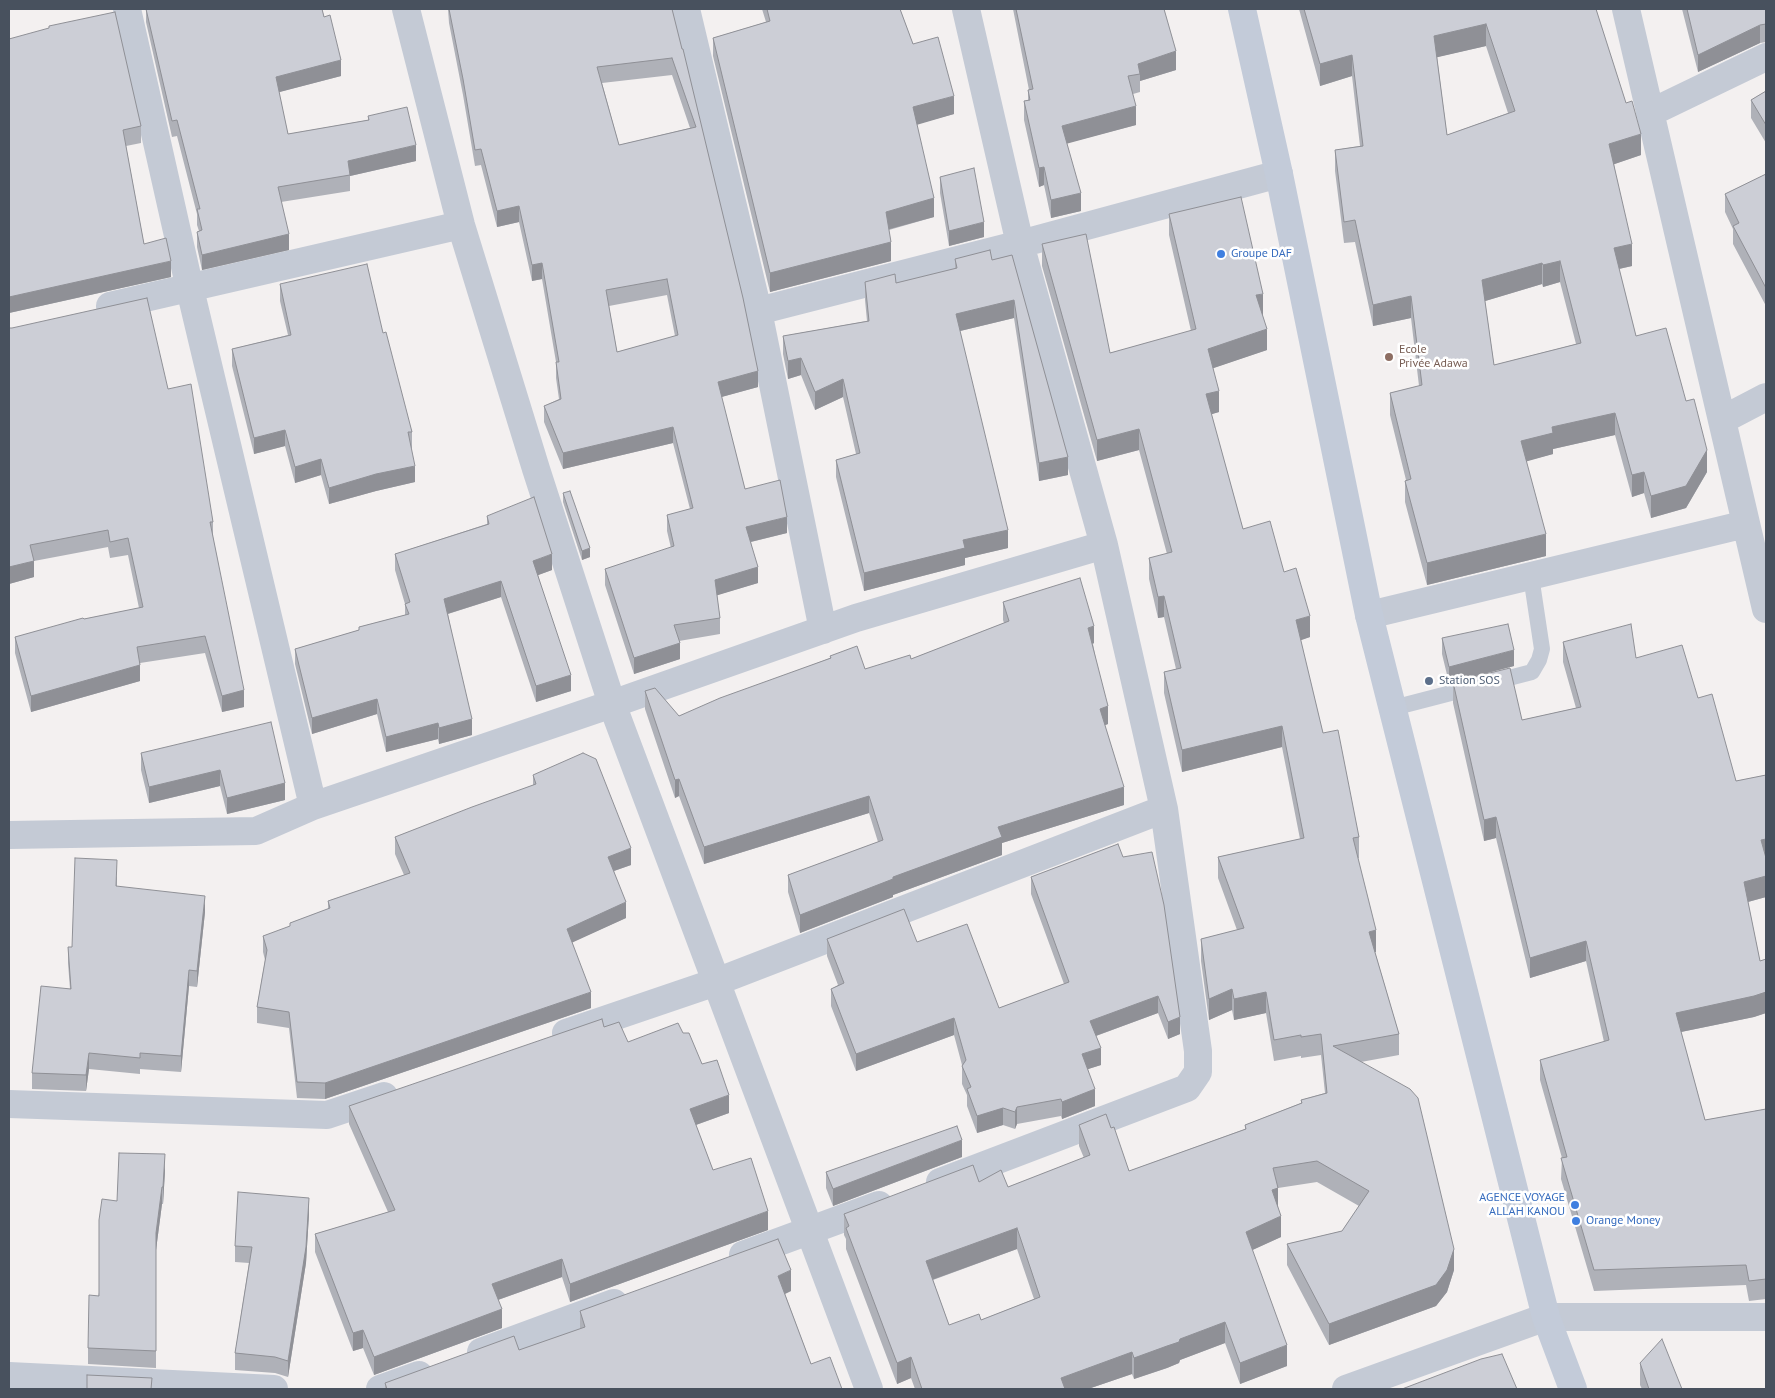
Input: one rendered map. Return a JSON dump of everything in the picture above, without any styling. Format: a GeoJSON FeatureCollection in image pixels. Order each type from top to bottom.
{"type":"FeatureCollection","features":[{"type":"Feature","properties":{"kind":"main road"},"geometry":{"type":"LineString","coordinates":[[1242,9],[1280,174],[1370,615],[1546,1318],[1573,1389]]}},
{"type":"Feature","properties":{"kind":"street"},"geometry":{"type":"LineString","coordinates":[[127,9],[190,289],[313,806]]}},
{"type":"Feature","properties":{"kind":"street"},"geometry":{"type":"LineString","coordinates":[[406,9],[461,225],[536,469],[612,704],[869,1389]]}},
{"type":"Feature","properties":{"kind":"street"},"geometry":{"type":"LineString","coordinates":[[686,9],[758,311],[823,630]]}},
{"type":"Feature","properties":{"kind":"street"},"geometry":{"type":"LineString","coordinates":[[716,1266],[1187,1088],[1198,1072],[1198,1051],[1164,809],[1104,545],[1020,244],[966,9]]}},
{"type":"Feature","properties":{"kind":"street"},"geometry":{"type":"LineString","coordinates":[[1626,9],[1766,609]]}},
{"type":"Feature","properties":{"kind":"street"},"geometry":{"type":"LineString","coordinates":[[1650,113],[1766,57]]}},
{"type":"Feature","properties":{"kind":"street"},"geometry":{"type":"LineString","coordinates":[[758,311],[1020,244],[1280,174]]}},
{"type":"Feature","properties":{"kind":"street"},"geometry":{"type":"LineString","coordinates":[[85,312],[461,225]]}},
{"type":"Feature","properties":{"kind":"street"},"geometry":{"type":"LineString","coordinates":[[1722,420],[1766,397]]}},
{"type":"Feature","properties":{"kind":"street"},"geometry":{"type":"LineString","coordinates":[[1370,615],[1746,524]]}},
{"type":"Feature","properties":{"kind":"street"},"geometry":{"type":"LineString","coordinates":[[9,835],[256,831],[313,806],[856,618],[1104,545]]}},
{"type":"Feature","properties":{"kind":"street"},"geometry":{"type":"LineString","coordinates":[[540,1042],[716,982],[1164,809]]}},
{"type":"Feature","properties":{"kind":"street"},"geometry":{"type":"LineString","coordinates":[[9,1104],[327,1115],[410,1087]]}},
{"type":"Feature","properties":{"kind":"street"},"geometry":{"type":"LineString","coordinates":[[380,1389],[642,1293]]}},
{"type":"Feature","properties":{"kind":"street"},"geometry":{"type":"LineString","coordinates":[[1346,1389],[1546,1318],[1766,1317]]}},
{"type":"Feature","properties":{"kind":"street"},"geometry":{"type":"LineString","coordinates":[[9,1376],[274,1389]]}},
{"type":"Feature","properties":{"kind":"lane"},"geometry":{"type":"LineString","coordinates":[[1393,708],[1532,672],[1540,660],[1542,649],[1531,576]]}},
{"type":"Feature","properties":{"kind":"building"},"geometry":{"type":"Polygon","coordinates":[[[146,9],[322,9],[324,17],[330,15],[341,60],[276,77],[288,134],[369,120],[368,116],[407,107],[416,145],[348,161],[350,175],[278,187],[289,234],[202,255],[197,232],[202,230],[197,209],[200,209],[177,120],[172,121],[146,9]]]}},
{"type":"Feature","properties":{"kind":"building"},"geometry":{"type":"Polygon","coordinates":[[[449,9],[672,9],[743,298],[758,371],[718,382],[745,489],[780,480],[787,517],[746,527],[758,567],[715,580],[720,618],[674,625],[680,643],[634,658],[605,569],[674,546],[667,515],[693,508],[673,427],[563,453],[544,406],[561,399],[556,362],[559,362],[542,263],[532,265],[519,206],[497,211],[481,149],[475,150],[449,9]],[[672,58],[597,67],[619,145],[696,127],[672,58]],[[667,279],[606,290],[617,352],[678,335],[667,279]]]}},
{"type":"Feature","properties":{"kind":"building"},"geometry":{"type":"Polygon","coordinates":[[[767,9],[900,9],[913,44],[938,37],[954,96],[913,107],[934,198],[886,212],[891,242],[770,273],[713,38],[770,21],[767,9]]]}},
{"type":"Feature","properties":{"kind":"building"},"geometry":{"type":"Polygon","coordinates":[[[1016,9],[1164,9],[1176,51],[1138,64],[1140,74],[1128,76],[1136,106],[1062,126],[1081,193],[1051,200],[1044,167],[1039,168],[1024,101],[1030,100],[1028,90],[1033,89],[1016,9]]]}},
{"type":"Feature","properties":{"kind":"building"},"geometry":{"type":"Polygon","coordinates":[[[1304,9],[1596,9],[1626,103],[1632,101],[1641,134],[1609,144],[1632,244],[1614,248],[1636,336],[1666,328],[1686,401],[1694,399],[1707,450],[1686,486],[1651,496],[1644,472],[1632,475],[1615,413],[1552,427],[1553,433],[1521,441],[1546,534],[1427,563],[1405,481],[1411,479],[1390,393],[1422,385],[1411,296],[1373,305],[1355,220],[1344,222],[1335,150],[1363,146],[1352,55],[1320,64],[1304,9]],[[1486,24],[1434,36],[1447,135],[1515,111],[1486,24]],[[1560,261],[1543,265],[1542,263],[1482,280],[1494,365],[1581,343],[1560,261]]]}},
{"type":"Feature","properties":{"kind":"building"},"geometry":{"type":"Polygon","coordinates":[[[1687,9],[1766,9],[1766,24],[1760,25],[1698,55],[1687,9]]]}},
{"type":"Feature","properties":{"kind":"building"},"geometry":{"type":"Polygon","coordinates":[[[115,12],[141,126],[123,130],[144,244],[166,238],[171,261],[9,297],[9,39],[49,28],[49,26],[115,12]]]}},
{"type":"Feature","properties":{"kind":"building"},"geometry":{"type":"Polygon","coordinates":[[[1766,91],[1766,125],[1751,100],[1766,91]]]}},
{"type":"Feature","properties":{"kind":"building"},"geometry":{"type":"Polygon","coordinates":[[[974,168],[984,222],[949,231],[940,177],[974,168]]]}},
{"type":"Feature","properties":{"kind":"building"},"geometry":{"type":"Polygon","coordinates":[[[1766,174],[1766,288],[1733,226],[1739,223],[1725,194],[1766,174]]]}},
{"type":"Feature","properties":{"kind":"building"},"geometry":{"type":"Polygon","coordinates":[[[1241,197],[1263,294],[1256,295],[1267,329],[1208,349],[1219,391],[1206,394],[1243,529],[1270,521],[1284,572],[1296,568],[1310,616],[1296,620],[1323,733],[1338,730],[1359,837],[1353,838],[1376,930],[1369,932],[1399,1034],[1333,1046],[1410,1089],[1418,1098],[1454,1249],[1447,1270],[1436,1285],[1329,1324],[1287,1244],[1342,1231],[1369,1191],[1317,1161],[1273,1168],[1278,1188],[1272,1190],[1281,1216],[1246,1232],[1287,1345],[1240,1363],[1225,1322],[1180,1339],[1179,1342],[1134,1358],[1132,1352],[1061,1378],[1065,1389],[922,1389],[911,1357],[897,1363],[846,1228],[849,1226],[844,1214],[973,1165],[979,1182],[1001,1170],[1008,1187],[1090,1155],[1079,1125],[1106,1114],[1111,1128],[1114,1127],[1129,1171],[1246,1129],[1245,1125],[1302,1103],[1301,1100],[1327,1093],[1321,1034],[1301,1037],[1301,1035],[1274,1040],[1266,992],[1234,999],[1232,989],[1209,999],[1201,939],[1244,928],[1218,857],[1304,838],[1282,726],[1182,750],[1164,672],[1181,668],[1164,596],[1158,597],[1149,558],[1172,552],[1139,429],[1097,440],[1042,244],[1086,234],[1110,353],[1196,329],[1169,214],[1241,197]],[[1017,1228],[926,1261],[949,1325],[979,1314],[981,1320],[1040,1297],[1017,1228]]]}},
{"type":"Feature","properties":{"kind":"building"},"geometry":{"type":"Polygon","coordinates":[[[990,250],[992,260],[1012,255],[1068,457],[1039,463],[1014,300],[956,314],[1008,530],[963,540],[965,548],[864,573],[836,460],[860,453],[843,379],[815,392],[801,358],[788,361],[783,336],[869,321],[865,282],[895,274],[896,283],[957,268],[955,259],[990,250]]]}},
{"type":"Feature","properties":{"kind":"building"},"geometry":{"type":"Polygon","coordinates":[[[367,264],[383,333],[386,332],[412,432],[408,432],[415,466],[376,474],[329,488],[321,459],[295,467],[285,430],[254,438],[232,349],[291,335],[280,284],[367,264]]]}},
{"type":"Feature","properties":{"kind":"building"},"geometry":{"type":"Polygon","coordinates":[[[147,298],[168,389],[191,384],[213,522],[210,522],[244,690],[222,696],[205,636],[137,647],[140,665],[31,696],[15,637],[83,618],[143,607],[128,538],[110,542],[108,530],[30,545],[34,561],[9,567],[9,328],[147,298]]]}},
{"type":"Feature","properties":{"kind":"building"},"geometry":{"type":"Polygon","coordinates":[[[570,491],[590,548],[582,551],[563,493],[570,491]]]}},
{"type":"Feature","properties":{"kind":"building"},"geometry":{"type":"Polygon","coordinates":[[[534,497],[552,554],[533,561],[571,675],[536,686],[501,581],[444,599],[472,719],[439,728],[438,723],[386,737],[377,699],[312,718],[295,649],[359,630],[359,627],[409,614],[405,604],[410,602],[395,554],[489,524],[487,516],[534,497]]]}},
{"type":"Feature","properties":{"kind":"building"},"geometry":{"type":"Polygon","coordinates":[[[1080,578],[1094,626],[1088,628],[1108,706],[1100,709],[1124,787],[998,827],[1002,837],[893,877],[893,879],[800,915],[788,875],[883,840],[869,796],[704,847],[679,779],[675,780],[645,691],[655,688],[679,716],[720,698],[831,658],[830,656],[857,646],[865,669],[910,655],[911,659],[1009,621],[1003,602],[1080,578]]]}},
{"type":"Feature","properties":{"kind":"building"},"geometry":{"type":"Polygon","coordinates":[[[1508,624],[1514,650],[1449,667],[1442,638],[1508,624]]]}},
{"type":"Feature","properties":{"kind":"building"},"geometry":{"type":"Polygon","coordinates":[[[1631,624],[1636,658],[1682,645],[1698,698],[1712,694],[1736,781],[1766,775],[1766,839],[1761,840],[1766,858],[1766,876],[1744,882],[1760,961],[1766,959],[1766,992],[1676,1013],[1705,1120],[1766,1109],[1766,1279],[1749,1281],[1746,1265],[1594,1270],[1561,1158],[1567,1157],[1540,1060],[1609,1040],[1586,941],[1530,958],[1496,817],[1484,820],[1453,682],[1510,668],[1522,720],[1581,707],[1563,642],[1631,624]]]}},
{"type":"Feature","properties":{"kind":"building"},"geometry":{"type":"Polygon","coordinates":[[[271,722],[285,783],[227,798],[220,770],[149,787],[141,753],[271,722]]]}},
{"type":"Feature","properties":{"kind":"building"},"geometry":{"type":"Polygon","coordinates":[[[583,753],[596,759],[631,848],[608,857],[626,902],[567,929],[591,992],[325,1083],[297,1082],[289,1012],[257,1007],[267,950],[263,936],[290,926],[290,923],[330,908],[328,901],[410,873],[395,837],[536,784],[533,775],[583,753]]]}},
{"type":"Feature","properties":{"kind":"building"},"geometry":{"type":"Polygon","coordinates":[[[1118,844],[1123,857],[1152,852],[1164,905],[1180,1017],[1168,1022],[1158,996],[1090,1021],[1101,1048],[1082,1054],[1095,1089],[1062,1102],[1061,1099],[1017,1107],[1015,1112],[1003,1108],[977,1116],[967,1089],[971,1087],[962,1066],[966,1060],[954,1018],[856,1054],[831,989],[844,983],[827,939],[904,909],[917,942],[967,924],[999,1008],[1069,982],[1031,877],[1118,844]]]}},
{"type":"Feature","properties":{"kind":"building"},"geometry":{"type":"Polygon","coordinates":[[[75,858],[117,860],[116,886],[205,896],[197,971],[189,970],[181,1056],[140,1053],[140,1058],[89,1053],[86,1075],[32,1073],[41,986],[71,989],[68,947],[72,947],[75,858]]]}},
{"type":"Feature","properties":{"kind":"building"},"geometry":{"type":"Polygon","coordinates":[[[602,1019],[604,1027],[619,1022],[628,1042],[678,1023],[683,1033],[689,1033],[702,1064],[717,1060],[729,1095],[690,1109],[713,1170],[751,1158],[768,1211],[570,1284],[562,1259],[492,1284],[502,1309],[374,1357],[363,1330],[353,1333],[315,1234],[395,1210],[349,1106],[602,1019]]]}},
{"type":"Feature","properties":{"kind":"building"},"geometry":{"type":"Polygon","coordinates":[[[957,1126],[962,1140],[833,1189],[826,1172],[957,1126]]]}},
{"type":"Feature","properties":{"kind":"building"},"geometry":{"type":"Polygon","coordinates":[[[119,1153],[165,1154],[163,1187],[156,1233],[156,1351],[88,1348],[89,1295],[99,1296],[99,1220],[102,1199],[117,1201],[119,1153]]]}},
{"type":"Feature","properties":{"kind":"building"},"geometry":{"type":"Polygon","coordinates":[[[238,1192],[309,1198],[306,1247],[288,1361],[275,1357],[235,1353],[252,1247],[235,1246],[238,1192]]]}},
{"type":"Feature","properties":{"kind":"building"},"geometry":{"type":"Polygon","coordinates":[[[778,1239],[791,1270],[778,1276],[811,1364],[830,1357],[842,1389],[387,1389],[385,1383],[514,1336],[519,1350],[585,1327],[580,1311],[778,1239]]]}},
{"type":"Feature","properties":{"kind":"building"},"geometry":{"type":"Polygon","coordinates":[[[1662,1339],[1682,1389],[1649,1389],[1640,1363],[1662,1339]]]}},
{"type":"Feature","properties":{"kind":"building"},"geometry":{"type":"Polygon","coordinates":[[[1502,1354],[1517,1389],[1402,1389],[1481,1359],[1502,1354]]]}},
{"type":"Feature","properties":{"kind":"building"},"geometry":{"type":"Polygon","coordinates":[[[87,1375],[152,1378],[151,1389],[87,1389],[87,1375]]]}},
{"type":"Feature","properties":{"kind":"place","name":"Groupe DAF"},"geometry":{"type":"Point","coordinates":[1221,254]}},
{"type":"Feature","properties":{"kind":"place","name":"Ecole Privée Adawa"},"geometry":{"type":"Point","coordinates":[1389,357]}},
{"type":"Feature","properties":{"kind":"place","name":"Station SOS"},"geometry":{"type":"Point","coordinates":[1429,681]}},
{"type":"Feature","properties":{"kind":"place","name":"AGENCE VOYAGE ALLAH KANOU"},"geometry":{"type":"Point","coordinates":[1575,1205]}},
{"type":"Feature","properties":{"kind":"place","name":"Orange Money"},"geometry":{"type":"Point","coordinates":[1576,1221]}}]}
